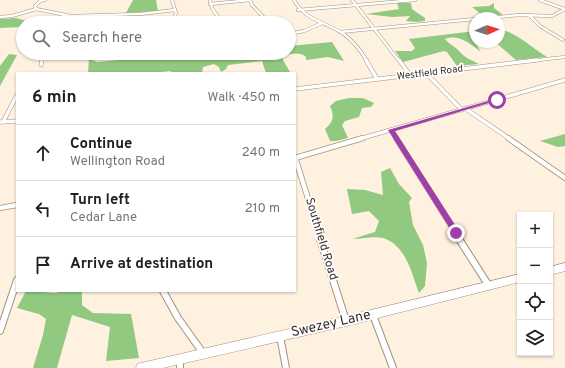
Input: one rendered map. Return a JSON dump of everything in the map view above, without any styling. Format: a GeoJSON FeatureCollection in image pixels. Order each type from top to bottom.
{"type":"FeatureCollection","features":[{"type":"Feature","properties":{"kind":"street"},"geometry":{"type":"LineString","coordinates":[[36,9],[35,6],[39,1],[46,0]]}},
{"type":"Feature","properties":{"kind":"street"},"geometry":{"type":"LineString","coordinates":[[172,0],[175,10],[174,16]]}},
{"type":"Feature","properties":{"kind":"street"},"geometry":{"type":"LineString","coordinates":[[218,16],[210,2],[250,0],[262,16]]}},
{"type":"Feature","properties":{"kind":"street"},"geometry":{"type":"LineString","coordinates":[[294,0],[298,10],[340,32],[353,41],[377,79]]}},
{"type":"Feature","properties":{"kind":"street"},"geometry":{"type":"LineString","coordinates":[[352,0],[410,75]]}},
{"type":"Feature","properties":{"kind":"street"},"geometry":{"type":"LineString","coordinates":[[298,10],[416,0]]}},
{"type":"Feature","properties":{"kind":"street"},"geometry":{"type":"LineString","coordinates":[[540,0],[565,9]]}},
{"type":"Feature","properties":{"kind":"street"},"geometry":{"type":"LineString","coordinates":[[0,17],[12,16],[36,9],[64,15],[140,14],[175,10]]}},
{"type":"Feature","properties":{"kind":"street"},"geometry":{"type":"LineString","coordinates":[[505,17],[552,16],[565,9]]}},
{"type":"Feature","properties":{"kind":"street"},"geometry":{"type":"LineString","coordinates":[[529,16],[538,26],[563,40]]}},
{"type":"Feature","properties":{"kind":"street"},"geometry":{"type":"LineString","coordinates":[[340,32],[469,20]]}},
{"type":"Feature","properties":{"kind":"street"},"geometry":{"type":"LineString","coordinates":[[296,33],[304,31],[322,23]]}},
{"type":"Feature","properties":{"kind":"street","name":"Westfield Road"},"geometry":{"type":"LineString","coordinates":[[296,89],[565,57]]}},
{"type":"Feature","properties":{"kind":"street"},"geometry":{"type":"LineString","coordinates":[[41,65],[42,60]]}},
{"type":"Feature","properties":{"kind":"street"},"geometry":{"type":"LineString","coordinates":[[426,73],[464,110],[565,178]]}},
{"type":"Feature","properties":{"kind":"street"},"geometry":{"type":"LineString","coordinates":[[296,158],[565,80]]}},
{"type":"Feature","properties":{"kind":"street"},"geometry":{"type":"LineString","coordinates":[[2,122],[16,97]]}},
{"type":"Feature","properties":{"kind":"street"},"geometry":{"type":"LineString","coordinates":[[2,122],[16,120]]}},
{"type":"Feature","properties":{"kind":"street"},"geometry":{"type":"LineString","coordinates":[[391,130],[489,286]]}},
{"type":"Feature","properties":{"kind":"street","name":"Southfield Road"},"geometry":{"type":"LineString","coordinates":[[296,161],[346,321]]}},
{"type":"Feature","properties":{"kind":"street"},"geometry":{"type":"LineString","coordinates":[[0,208],[16,206]]}},
{"type":"Feature","properties":{"kind":"street"},"geometry":{"type":"LineString","coordinates":[[553,270],[565,267]]}},
{"type":"Feature","properties":{"kind":"street","name":"Swezey Lane"},"geometry":{"type":"LineString","coordinates":[[141,368],[180,364],[204,354],[373,315],[517,279]]}},
{"type":"Feature","properties":{"kind":"street"},"geometry":{"type":"LineString","coordinates":[[0,331],[16,283]]}},
{"type":"Feature","properties":{"kind":"street"},"geometry":{"type":"LineString","coordinates":[[164,292],[178,318],[204,354]]}},
{"type":"Feature","properties":{"kind":"street"},"geometry":{"type":"LineString","coordinates":[[373,315],[393,368]]}},
{"type":"Feature","properties":{"kind":"street"},"geometry":{"type":"LineString","coordinates":[[280,336],[286,368]]}},
{"type":"Feature","properties":{"kind":"green space"},"geometry":{"type":"Polygon","coordinates":[[[133,0],[156,0],[158,11],[126,13],[133,0]]]}},
{"type":"Feature","properties":{"kind":"green space"},"geometry":{"type":"Polygon","coordinates":[[[397,3],[411,3],[412,9],[425,18],[425,21],[406,21],[410,16],[392,17],[366,14],[399,9],[397,3]]]}},
{"type":"Feature","properties":{"kind":"green space"},"geometry":{"type":"Polygon","coordinates":[[[494,3],[494,8],[499,12],[478,12],[472,7],[489,6],[494,3]]]}},
{"type":"Feature","properties":{"kind":"green space"},"geometry":{"type":"Polygon","coordinates":[[[16,18],[16,27],[0,28],[0,19],[16,18]]]}},
{"type":"Feature","properties":{"kind":"green space"},"geometry":{"type":"Polygon","coordinates":[[[505,31],[512,33],[547,57],[516,60],[502,48],[505,48],[505,31]]]}},
{"type":"Feature","properties":{"kind":"green space"},"geometry":{"type":"Polygon","coordinates":[[[469,32],[469,44],[464,40],[455,38],[445,39],[465,57],[479,64],[457,66],[447,52],[444,51],[403,62],[395,51],[412,51],[415,48],[409,39],[469,32]]]}},
{"type":"Feature","properties":{"kind":"green space"},"geometry":{"type":"Polygon","coordinates":[[[332,42],[344,61],[328,57],[306,60],[306,57],[303,55],[296,54],[296,45],[332,42]]]}},
{"type":"Feature","properties":{"kind":"green space"},"geometry":{"type":"Polygon","coordinates":[[[9,54],[16,55],[0,86],[0,66],[9,54]]]}},
{"type":"Feature","properties":{"kind":"green space"},"geometry":{"type":"Polygon","coordinates":[[[89,60],[97,62],[119,60],[283,60],[290,72],[266,72],[262,61],[228,65],[226,69],[221,72],[219,67],[214,64],[203,67],[202,72],[88,72],[89,60]]]}},
{"type":"Feature","properties":{"kind":"green space"},"geometry":{"type":"Polygon","coordinates":[[[349,98],[363,98],[374,103],[371,107],[362,108],[359,117],[345,121],[342,125],[348,138],[330,141],[325,129],[330,124],[333,116],[330,106],[336,101],[349,98]]]}},
{"type":"Feature","properties":{"kind":"green space"},"geometry":{"type":"Polygon","coordinates":[[[565,134],[565,146],[558,147],[540,141],[565,134]]]}},
{"type":"Feature","properties":{"kind":"green space"},"geometry":{"type":"Polygon","coordinates":[[[390,168],[399,184],[412,198],[409,202],[413,225],[423,245],[427,263],[425,286],[419,293],[411,269],[403,253],[391,242],[380,237],[352,239],[375,232],[379,221],[369,211],[352,214],[347,189],[365,190],[383,195],[381,172],[390,168]]]}},
{"type":"Feature","properties":{"kind":"green space"},"geometry":{"type":"Polygon","coordinates":[[[25,292],[82,292],[82,305],[93,313],[131,314],[139,358],[106,361],[110,327],[72,315],[57,368],[33,368],[43,335],[46,319],[39,314],[17,308],[25,292]]]}},
{"type":"Feature","properties":{"kind":"route"},"geometry":{"type":"LineString","coordinates":[[456,233],[391,130],[497,100]]}}]}
